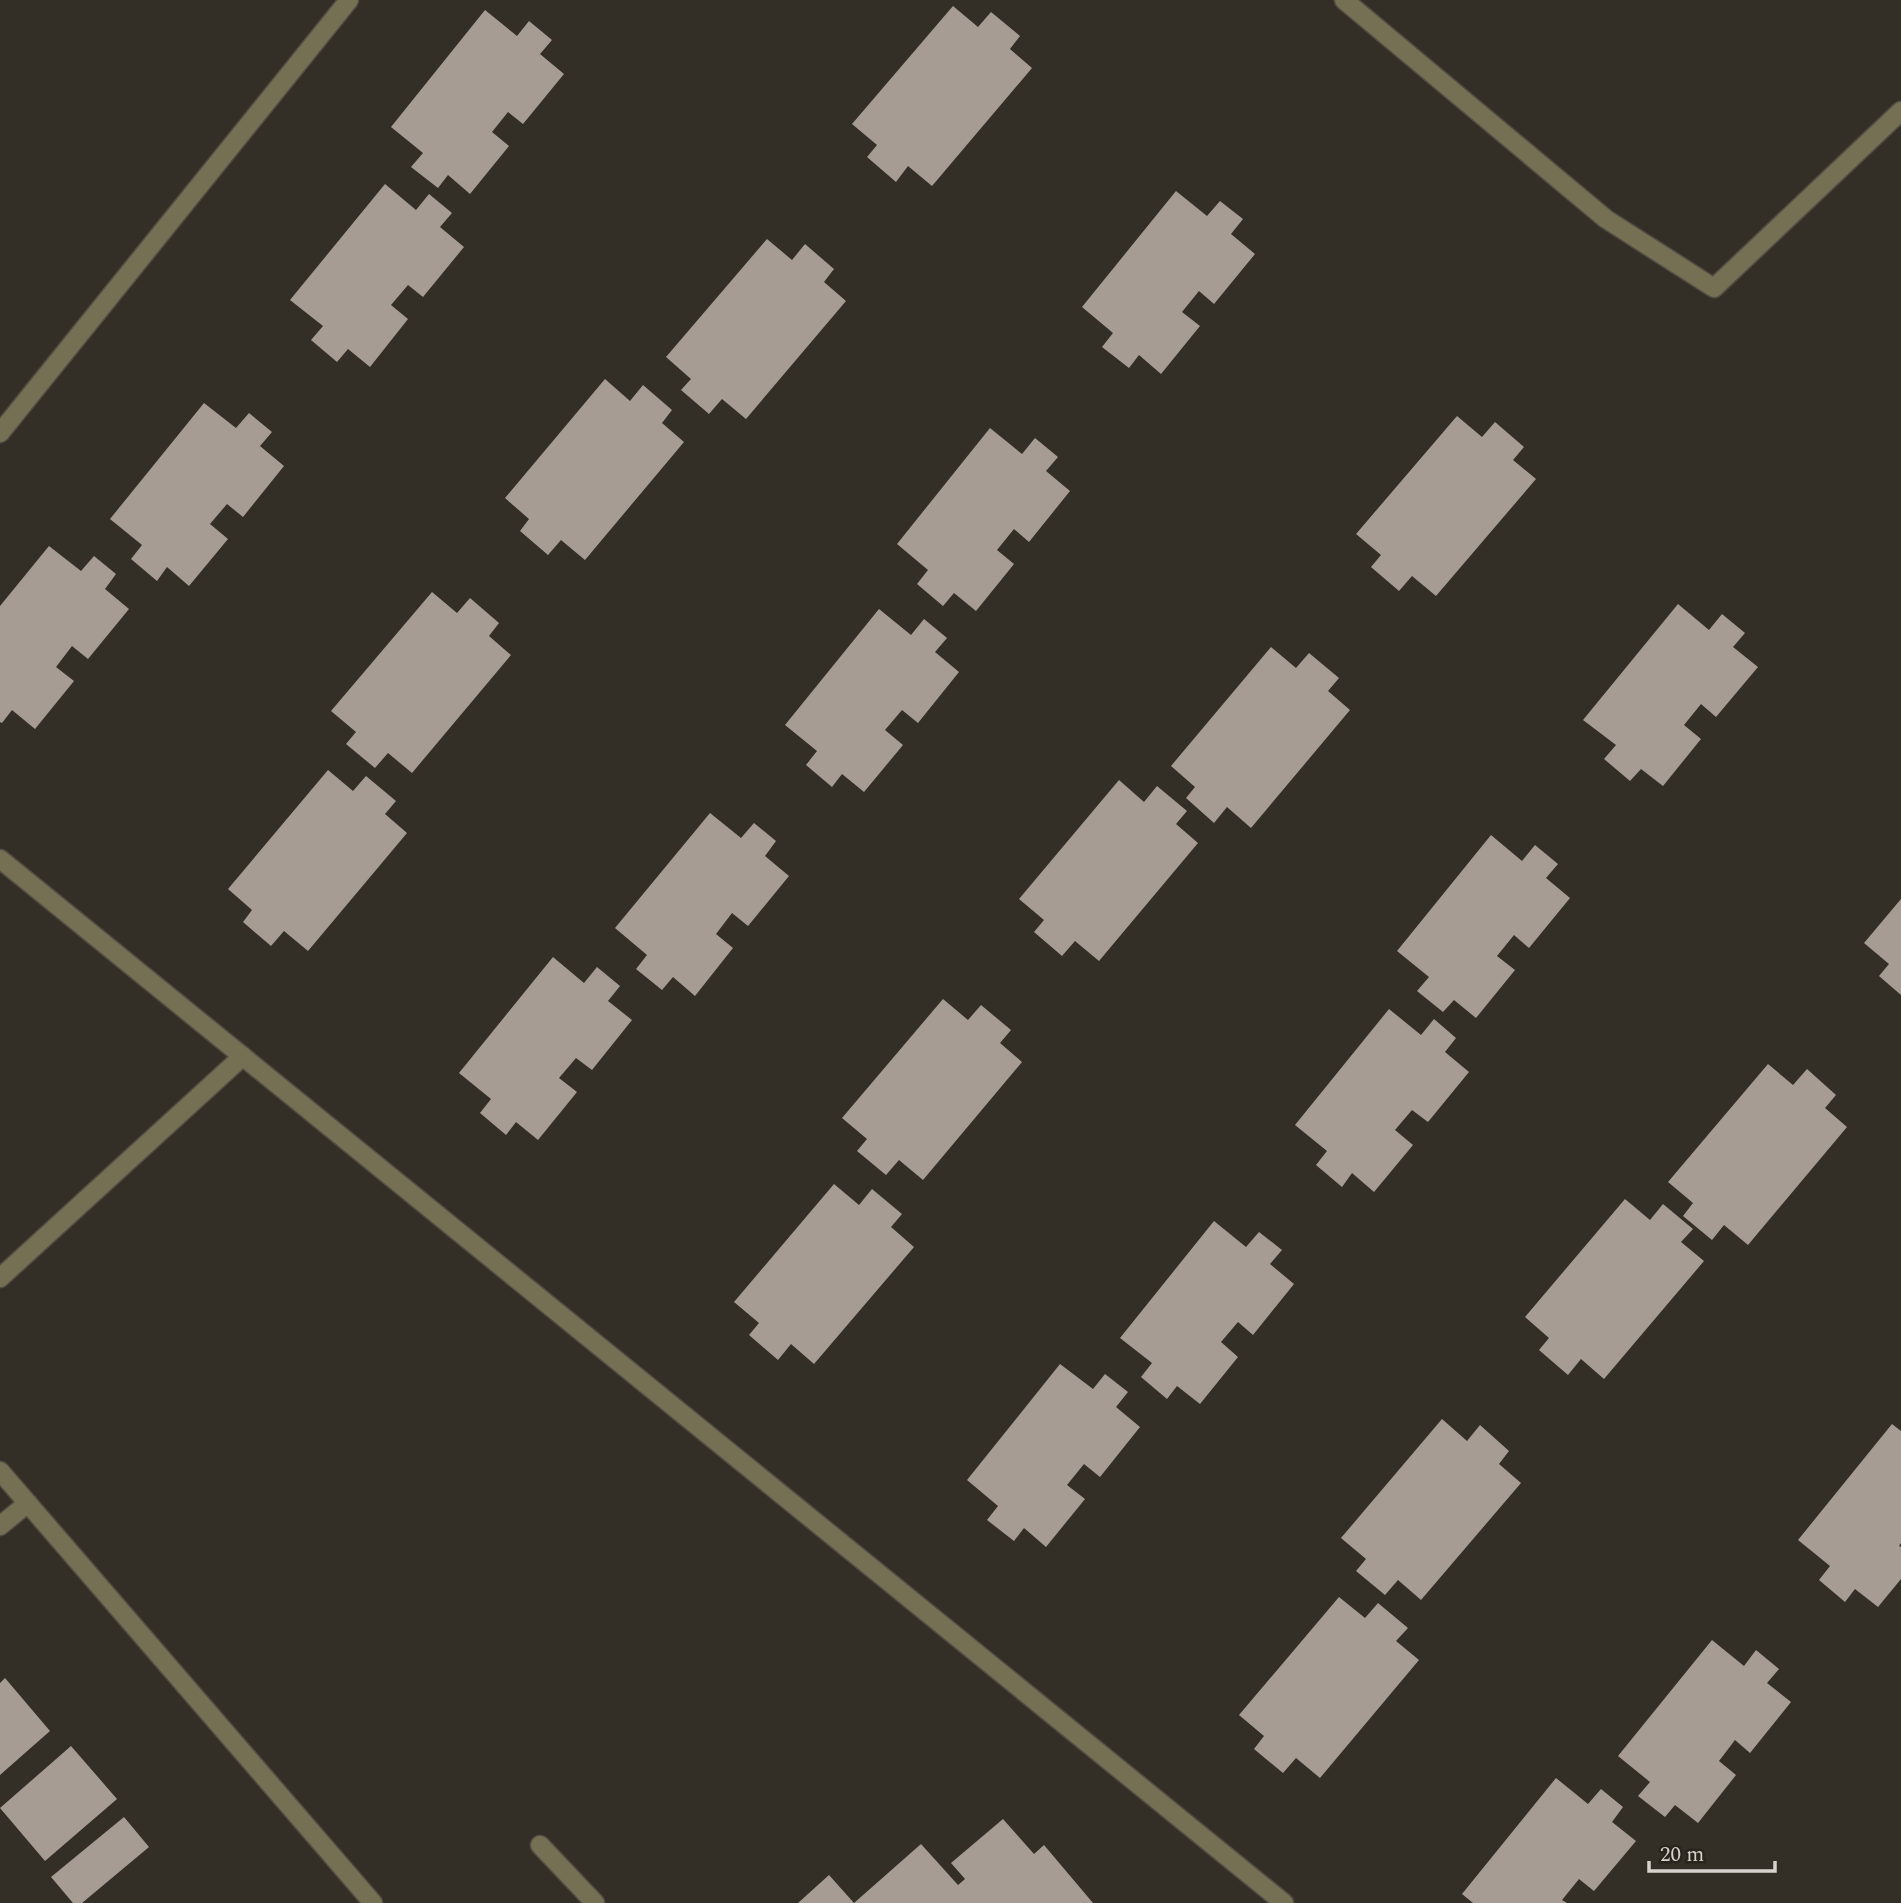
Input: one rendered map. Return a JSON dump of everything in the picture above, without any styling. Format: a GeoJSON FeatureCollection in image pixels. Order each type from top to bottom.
{"type":"FeatureCollection","features":[{"type":"Feature","properties":{"kind":"street"},"geometry":{"type":"LineString","coordinates":[[0,433],[349,0]]}},
{"type":"Feature","properties":{"kind":"street"},"geometry":{"type":"LineString","coordinates":[[1344,0],[1606,219],[1714,288],[1901,111]]}},
{"type":"Feature","properties":{"kind":"street"},"geometry":{"type":"LineString","coordinates":[[0,859],[1284,1903]]}},
{"type":"Feature","properties":{"kind":"street"},"geometry":{"type":"LineString","coordinates":[[0,1278],[243,1056]]}},
{"type":"Feature","properties":{"kind":"street"},"geometry":{"type":"LineString","coordinates":[[0,1471],[373,1903]]}},
{"type":"Feature","properties":{"kind":"street"},"geometry":{"type":"LineString","coordinates":[[0,1526],[28,1503]]}},
{"type":"Feature","properties":{"kind":"street"},"geometry":{"type":"LineString","coordinates":[[540,1844],[595,1903]]}},
{"type":"Feature","properties":{"kind":"building"},"geometry":{"type":"Polygon","coordinates":[[[953,6],[978,27],[991,12],[1020,36],[1010,49],[1032,68],[932,186],[908,166],[896,182],[867,157],[877,145],[852,124],[953,6]]]}},
{"type":"Feature","properties":{"kind":"building"},"geometry":{"type":"Polygon","coordinates":[[[485,10],[517,36],[529,21],[552,40],[540,54],[564,74],[523,124],[508,112],[492,132],[509,146],[470,194],[448,175],[438,188],[411,167],[423,153],[391,127],[485,10]]]}},
{"type":"Feature","properties":{"kind":"building"},"geometry":{"type":"Polygon","coordinates":[[[385,184],[416,210],[429,194],[452,213],[440,227],[464,247],[423,297],[408,285],[391,305],[408,319],[370,367],[348,349],[337,362],[311,340],[323,326],[290,300],[385,184]]]}},
{"type":"Feature","properties":{"kind":"building"},"geometry":{"type":"Polygon","coordinates":[[[1176,191],[1207,216],[1220,201],[1243,219],[1231,234],[1255,254],[1214,304],[1199,291],[1182,312],[1200,326],[1161,374],[1139,355],[1129,368],[1102,347],[1113,333],[1082,307],[1176,191]]]}},
{"type":"Feature","properties":{"kind":"building"},"geometry":{"type":"Polygon","coordinates":[[[767,239],[792,260],[805,244],[834,269],[824,282],[846,301],[746,419],[722,399],[709,414],[681,390],[691,379],[666,357],[767,239]]]}},
{"type":"Feature","properties":{"kind":"building"},"geometry":{"type":"Polygon","coordinates":[[[605,379],[630,401],[643,385],[672,410],[662,423],[684,442],[585,560],[561,540],[548,555],[520,531],[529,519],[505,498],[605,379]]]}},
{"type":"Feature","properties":{"kind":"building"},"geometry":{"type":"Polygon","coordinates":[[[204,403],[236,428],[249,413],[272,432],[260,446],[284,466],[243,517],[227,504],[210,524],[228,539],[189,586],[167,567],[157,581],[131,559],[142,545],[110,519],[204,403]]]}},
{"type":"Feature","properties":{"kind":"building"},"geometry":{"type":"Polygon","coordinates":[[[1457,416],[1482,437],[1495,422],[1524,447],[1513,460],[1536,479],[1436,596],[1412,576],[1399,591],[1371,567],[1381,555],[1356,534],[1457,416]]]}},
{"type":"Feature","properties":{"kind":"building"},"geometry":{"type":"Polygon","coordinates":[[[990,428],[1022,454],[1035,438],[1058,457],[1046,471],[1070,491],[1029,542],[1014,529],[997,550],[1014,564],[976,611],[954,593],[943,606],[917,584],[928,570],[897,544],[990,428]]]}},
{"type":"Feature","properties":{"kind":"building"},"geometry":{"type":"Polygon","coordinates":[[[49,546],[81,571],[94,556],[116,574],[105,589],[129,609],[88,659],[72,646],[56,667],[74,681],[35,729],[12,710],[2,723],[0,722],[0,606],[49,546]]]}},
{"type":"Feature","properties":{"kind":"building"},"geometry":{"type":"Polygon","coordinates":[[[432,592],[457,613],[470,598],[499,623],[489,636],[511,655],[412,773],[388,753],[375,768],[346,744],[356,732],[331,711],[432,592]]]}},
{"type":"Feature","properties":{"kind":"building"},"geometry":{"type":"Polygon","coordinates":[[[1678,604],[1709,630],[1722,614],[1745,633],[1733,647],[1758,667],[1716,717],[1701,704],[1684,725],[1701,739],[1663,786],[1641,769],[1630,781],[1604,759],[1616,745],[1583,720],[1678,604]]]}},
{"type":"Feature","properties":{"kind":"building"},"geometry":{"type":"Polygon","coordinates":[[[879,609],[911,635],[924,619],[947,638],[935,652],[959,672],[918,723],[902,710],[885,730],[903,745],[864,792],[842,774],[832,787],[806,765],[817,751],[785,725],[879,609]]]}},
{"type":"Feature","properties":{"kind":"building"},"geometry":{"type":"Polygon","coordinates":[[[1271,647],[1296,668],[1309,653],[1339,678],[1328,691],[1350,710],[1251,828],[1227,807],[1214,823],[1186,798],[1195,787],[1171,766],[1271,647]]]}},
{"type":"Feature","properties":{"kind":"building"},"geometry":{"type":"Polygon","coordinates":[[[328,770],[353,791],[366,776],[396,801],[385,814],[407,833],[308,951],[284,931],[271,946],[243,922],[252,910],[228,889],[328,770]]]}},
{"type":"Feature","properties":{"kind":"building"},"geometry":{"type":"Polygon","coordinates":[[[1119,780],[1144,802],[1157,786],[1187,811],[1176,824],[1198,843],[1099,961],[1075,941],[1062,956],[1034,932],[1044,920],[1019,899],[1119,780]]]}},
{"type":"Feature","properties":{"kind":"building"},"geometry":{"type":"Polygon","coordinates":[[[710,813],[741,838],[754,823],[776,841],[765,856],[789,876],[748,926],[732,913],[716,934],[733,948],[695,996],[673,977],[662,990],[636,969],[647,955],[615,928],[710,813]]]}},
{"type":"Feature","properties":{"kind":"building"},"geometry":{"type":"Polygon","coordinates":[[[1491,835],[1522,861],[1535,845],[1558,864],[1546,878],[1570,898],[1529,948],[1514,935],[1497,956],[1515,970],[1476,1018],[1454,1000],[1443,1012],[1417,991],[1429,977],[1397,951],[1491,835]]]}},
{"type":"Feature","properties":{"kind":"building"},"geometry":{"type":"Polygon","coordinates":[[[1901,899],[1901,995],[1879,976],[1889,964],[1864,943],[1901,899]]]}},
{"type":"Feature","properties":{"kind":"building"},"geometry":{"type":"Polygon","coordinates":[[[553,957],[584,983],[597,967],[620,986],[608,1001],[632,1020],[592,1070],[576,1058],[559,1078],[577,1092],[538,1140],[516,1122],[506,1135],[480,1113],[491,1099],[459,1073],[553,957]]]}},
{"type":"Feature","properties":{"kind":"building"},"geometry":{"type":"Polygon","coordinates":[[[943,999],[968,1020],[981,1005],[1011,1030],[1000,1043],[1022,1062],[923,1180],[899,1160],[886,1175],[857,1151],[867,1139],[842,1118],[943,999]]]}},
{"type":"Feature","properties":{"kind":"building"},"geometry":{"type":"Polygon","coordinates":[[[1389,1009],[1421,1035],[1434,1019],[1456,1038],[1445,1052],[1469,1072],[1428,1122],[1412,1110],[1395,1130],[1413,1145],[1374,1192],[1352,1173],[1342,1187],[1316,1165],[1327,1151],[1295,1125],[1389,1009]]]}},
{"type":"Feature","properties":{"kind":"building"},"geometry":{"type":"Polygon","coordinates":[[[1768,1064],[1793,1085],[1807,1069],[1836,1095],[1825,1108],[1847,1127],[1748,1245],[1724,1225],[1712,1240],[1683,1216],[1693,1203],[1668,1182],[1768,1064]]]}},
{"type":"Feature","properties":{"kind":"building"},"geometry":{"type":"Polygon","coordinates":[[[834,1184],[859,1205],[872,1189],[902,1214],[891,1227],[914,1247],[814,1364],[791,1344],[778,1360],[749,1335],[759,1323],[734,1302],[834,1184]]]}},
{"type":"Feature","properties":{"kind":"building"},"geometry":{"type":"Polygon","coordinates":[[[1625,1199],[1650,1220],[1663,1204],[1693,1229],[1681,1242],[1704,1261],[1604,1379],[1581,1359],[1568,1375],[1539,1350],[1549,1338],[1525,1317],[1625,1199]]]}},
{"type":"Feature","properties":{"kind":"building"},"geometry":{"type":"Polygon","coordinates":[[[1214,1221],[1246,1247],[1259,1232],[1282,1250],[1270,1264],[1294,1284],[1253,1335],[1238,1322],[1221,1342],[1238,1357],[1200,1404],[1177,1386],[1167,1399],[1141,1377],[1152,1363],[1120,1338],[1214,1221]]]}},
{"type":"Feature","properties":{"kind":"building"},"geometry":{"type":"Polygon","coordinates":[[[1060,1364],[1093,1389],[1105,1374],[1128,1392],[1116,1407],[1140,1427],[1100,1477],[1084,1464],[1067,1485],[1085,1499],[1046,1547],[1024,1528],[1014,1541],[987,1520],[998,1506],[967,1480],[1060,1364]]]}},
{"type":"Feature","properties":{"kind":"building"},"geometry":{"type":"Polygon","coordinates":[[[1442,1419],[1467,1441],[1480,1425],[1509,1451],[1499,1464],[1521,1483],[1421,1600],[1398,1580],[1385,1595],[1356,1571],[1366,1559],[1341,1538],[1442,1419]]]}},
{"type":"Feature","properties":{"kind":"building"},"geometry":{"type":"Polygon","coordinates":[[[1892,1424],[1901,1431],[1901,1579],[1878,1607],[1855,1589],[1845,1602],[1819,1580],[1830,1566],[1798,1540],[1892,1424]]]}},
{"type":"Feature","properties":{"kind":"building"},"geometry":{"type":"Polygon","coordinates":[[[1339,1597],[1365,1618],[1378,1603],[1408,1628],[1396,1641],[1419,1660],[1320,1778],[1296,1758],[1283,1773],[1254,1749],[1264,1736],[1239,1715],[1339,1597]]]}},
{"type":"Feature","properties":{"kind":"building"},"geometry":{"type":"Polygon","coordinates":[[[1712,1640],[1744,1666],[1756,1650],[1779,1669],[1767,1683],[1791,1702],[1750,1753],[1735,1740],[1719,1761],[1736,1775],[1698,1823],[1675,1805],[1665,1817],[1638,1796],[1650,1782],[1618,1756],[1712,1640]]]}},
{"type":"Feature","properties":{"kind":"building"},"geometry":{"type":"Polygon","coordinates":[[[5,1678],[50,1731],[0,1775],[0,1683],[5,1678]]]}},
{"type":"Feature","properties":{"kind":"building"},"geometry":{"type":"Polygon","coordinates":[[[71,1746],[117,1799],[45,1861],[0,1808],[71,1746]]]}},
{"type":"Feature","properties":{"kind":"building"},"geometry":{"type":"Polygon","coordinates":[[[1556,1778],[1588,1804],[1601,1789],[1623,1807],[1612,1822],[1636,1841],[1594,1891],[1579,1879],[1562,1900],[1567,1903],[1473,1903],[1462,1894],[1556,1778]]]}},
{"type":"Feature","properties":{"kind":"building"},"geometry":{"type":"Polygon","coordinates":[[[124,1817],[149,1847],[82,1903],[73,1903],[51,1877],[124,1817]]]}},
{"type":"Feature","properties":{"kind":"building"},"geometry":{"type":"Polygon","coordinates":[[[1003,1819],[1034,1854],[1044,1845],[1093,1903],[854,1903],[921,1844],[958,1885],[965,1879],[951,1863],[1003,1819]]]}},
{"type":"Feature","properties":{"kind":"building"},"geometry":{"type":"Polygon","coordinates":[[[829,1875],[854,1903],[798,1903],[829,1875]]]}}]}
